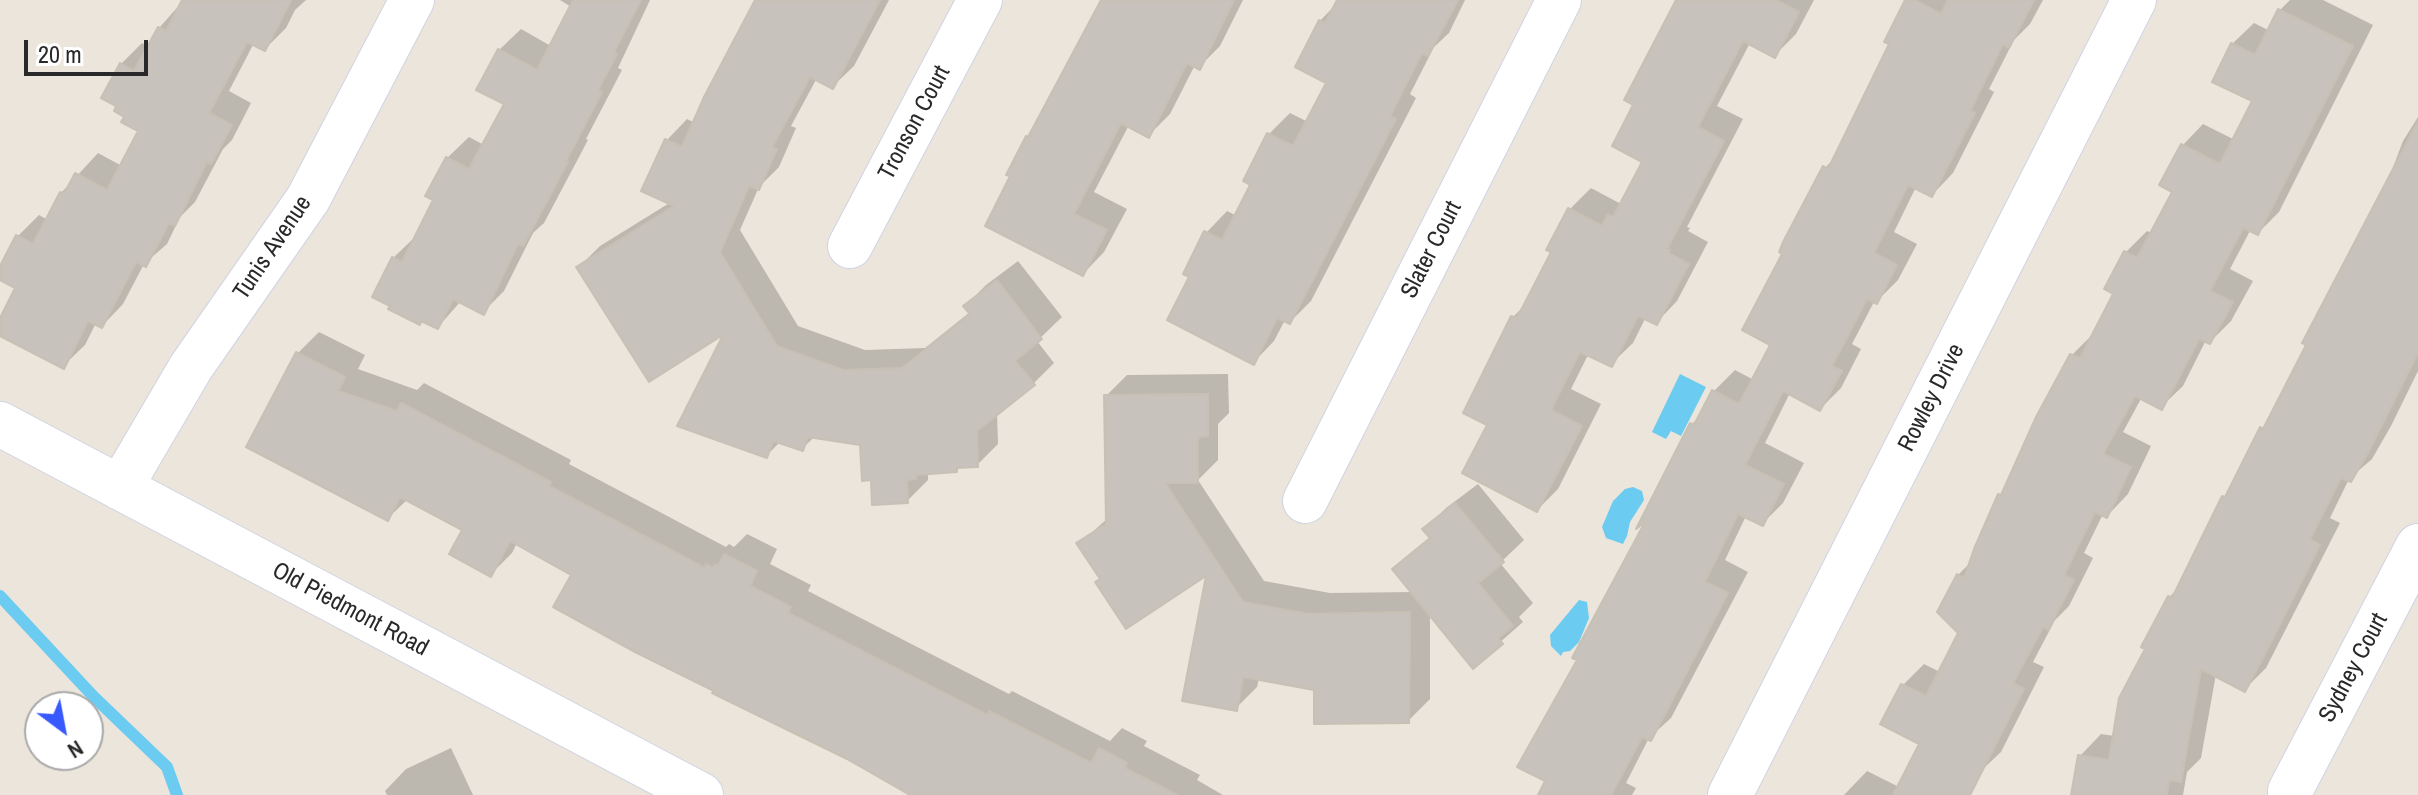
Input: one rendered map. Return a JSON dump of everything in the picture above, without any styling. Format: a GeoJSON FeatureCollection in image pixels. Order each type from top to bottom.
{"type":"FeatureCollection","features":[{"type":"Feature","properties":{"kind":"street","name":"Tunis Avenue"},"geometry":{"type":"LineString","coordinates":[[120,488],[191,367],[308,199],[412,0]]}},
{"type":"Feature","properties":{"kind":"street","name":"Tronson Court"},"geometry":{"type":"LineString","coordinates":[[850,246],[980,0]]}},
{"type":"Feature","properties":{"kind":"street","name":"Slater Court"},"geometry":{"type":"LineString","coordinates":[[1305,501],[1559,0]]}},
{"type":"Feature","properties":{"kind":"street","name":"Rowley Drive"},"geometry":{"type":"LineString","coordinates":[[1730,795],[2134,0]]}},
{"type":"Feature","properties":{"kind":"street","name":"Old Piedmont Road"},"geometry":{"type":"LineString","coordinates":[[0,424],[701,795]]}},
{"type":"Feature","properties":{"kind":"street","name":"Sydney Court"},"geometry":{"type":"LineString","coordinates":[[2290,791],[2418,546]]}},
{"type":"Feature","properties":{"kind":"water"},"geometry":{"type":"Polygon","coordinates":[[[1680,374],[1706,387],[1681,436],[1671,431],[1666,439],[1652,432],[1680,374]]]}},
{"type":"Feature","properties":{"kind":"water"},"geometry":{"type":"Polygon","coordinates":[[[1633,487],[1642,491],[1644,500],[1630,522],[1623,544],[1606,538],[1602,527],[1613,501],[1625,489],[1633,487]]]}},
{"type":"Feature","properties":{"kind":"water"},"geometry":{"type":"Polygon","coordinates":[[[1579,600],[1587,602],[1589,618],[1579,642],[1561,656],[1551,646],[1550,635],[1579,600]]]}},
{"type":"Feature","properties":{"kind":"building"},"geometry":{"type":"Polygon","coordinates":[[[182,0],[291,0],[265,51],[247,42],[209,113],[232,125],[211,164],[207,162],[175,226],[169,223],[146,267],[136,262],[102,328],[88,321],[64,369],[0,336],[0,318],[15,288],[0,280],[0,266],[16,235],[33,244],[60,192],[64,194],[75,173],[107,190],[138,131],[121,122],[124,117],[114,111],[116,106],[101,98],[120,63],[134,71],[158,27],[166,31],[182,0]]]}},
{"type":"Feature","properties":{"kind":"building"},"geometry":{"type":"Polygon","coordinates":[[[573,0],[641,0],[614,52],[617,54],[598,90],[602,92],[568,162],[523,246],[518,244],[484,315],[453,299],[438,329],[421,321],[420,325],[388,309],[390,306],[372,297],[392,257],[402,262],[433,200],[425,196],[446,157],[469,169],[504,104],[476,90],[498,49],[537,70],[573,0]]]}},
{"type":"Feature","properties":{"kind":"building"},"geometry":{"type":"Polygon","coordinates":[[[755,0],[880,0],[833,89],[810,77],[772,147],[777,149],[759,190],[749,186],[720,252],[777,346],[843,370],[902,368],[970,314],[963,306],[997,280],[1042,339],[1015,361],[1035,385],[977,431],[978,467],[916,475],[916,479],[907,480],[908,503],[872,505],[871,480],[862,481],[860,445],[808,437],[803,451],[773,441],[767,458],[677,426],[723,335],[649,382],[576,267],[674,206],[641,191],[665,139],[682,147],[704,97],[755,0]]]}},
{"type":"Feature","properties":{"kind":"building"},"geometry":{"type":"Polygon","coordinates":[[[1101,0],[1234,0],[1200,70],[1187,63],[1149,138],[1121,123],[1074,214],[1107,230],[1083,276],[985,226],[1026,136],[1101,0]]]}},
{"type":"Feature","properties":{"kind":"building"},"geometry":{"type":"Polygon","coordinates":[[[1337,0],[1458,0],[1428,56],[1422,53],[1390,116],[1396,119],[1290,324],[1277,318],[1254,365],[1167,320],[1189,277],[1183,274],[1204,231],[1222,240],[1250,185],[1243,181],[1267,133],[1293,146],[1326,83],[1295,67],[1319,20],[1325,23],[1337,0]]]}},
{"type":"Feature","properties":{"kind":"building"},"geometry":{"type":"Polygon","coordinates":[[[1676,0],[1776,0],[1799,12],[1775,58],[1743,41],[1698,127],[1724,141],[1667,249],[1670,250],[1668,253],[1689,264],[1657,325],[1638,316],[1612,367],[1580,352],[1551,410],[1582,426],[1537,512],[1462,473],[1487,425],[1463,413],[1511,316],[1517,318],[1551,252],[1546,250],[1568,208],[1602,226],[1608,214],[1613,217],[1642,162],[1612,146],[1633,105],[1624,100],[1676,0]]]}},
{"type":"Feature","properties":{"kind":"building"},"geometry":{"type":"Polygon","coordinates":[[[1905,0],[1915,0],[1941,14],[1948,0],[2034,0],[2009,48],[2003,44],[1970,111],[1975,113],[1932,197],[1908,185],[1874,253],[1897,265],[1877,304],[1867,299],[1832,366],[1842,371],[1820,411],[1783,391],[1745,465],[1784,484],[1763,526],[1738,514],[1705,582],[1728,593],[1651,741],[1642,737],[1611,795],[1538,795],[1545,781],[1517,767],[1577,660],[1572,658],[1645,522],[1636,529],[1690,423],[1694,425],[1712,390],[1739,404],[1770,345],[1742,330],[1823,166],[1828,169],[1889,44],[1884,42],[1905,0]]]}},
{"type":"Feature","properties":{"kind":"building"},"geometry":{"type":"Polygon","coordinates":[[[2278,9],[2353,46],[2258,235],[2243,228],[2210,291],[2233,302],[2210,344],[2199,339],[2162,410],[2135,396],[2103,454],[2131,467],[2107,518],[2095,512],[2064,575],[2074,580],[2048,630],[2043,627],[2013,683],[2024,689],[1970,795],[1893,795],[1919,744],[1880,724],[1901,684],[1926,696],[1958,633],[1937,612],[1957,574],[1964,578],[1998,494],[2001,495],[2036,417],[2070,354],[2080,358],[2113,294],[2104,289],[2124,251],[2137,258],[2172,192],[2159,185],[2181,144],[2220,164],[2252,101],[2212,82],[2231,43],[2255,55],[2278,9]]]}},
{"type":"Feature","properties":{"kind":"building"},"geometry":{"type":"Polygon","coordinates":[[[2418,121],[2418,353],[2351,482],[2341,478],[2310,539],[2320,545],[2268,648],[2245,692],[2201,669],[2181,782],[2169,780],[2167,795],[2071,795],[2078,755],[2109,760],[2119,698],[2145,649],[2141,647],[2168,596],[2172,598],[2260,427],[2263,429],[2306,345],[2302,343],[2418,121]]]}},
{"type":"Feature","properties":{"kind":"building"},"geometry":{"type":"Polygon","coordinates":[[[296,352],[345,377],[338,391],[397,411],[401,403],[705,568],[706,564],[713,568],[715,564],[718,566],[724,554],[757,571],[750,586],[791,607],[788,613],[987,715],[989,711],[1091,763],[1099,748],[1127,763],[1125,768],[1177,795],[910,795],[847,759],[712,693],[714,691],[553,607],[571,575],[510,541],[491,577],[449,554],[462,530],[400,497],[388,521],[246,447],[296,352]]]}},
{"type":"Feature","properties":{"kind":"building"},"geometry":{"type":"Polygon","coordinates":[[[1208,394],[1208,436],[1198,437],[1198,483],[1165,483],[1243,602],[1308,614],[1410,612],[1409,723],[1314,724],[1314,690],[1243,677],[1237,711],[1182,701],[1206,576],[1126,629],[1095,582],[1100,579],[1076,543],[1106,524],[1104,395],[1208,394]]]}},
{"type":"Feature","properties":{"kind":"building"},"geometry":{"type":"Polygon","coordinates":[[[1455,503],[1504,562],[1478,583],[1513,626],[1498,638],[1503,644],[1473,669],[1392,569],[1430,538],[1422,529],[1455,503]]]}},
{"type":"Feature","properties":{"kind":"waterway"},"geometry":{"type":"LineString","coordinates":[[0,596],[93,696],[167,767],[177,795]]}}]}
